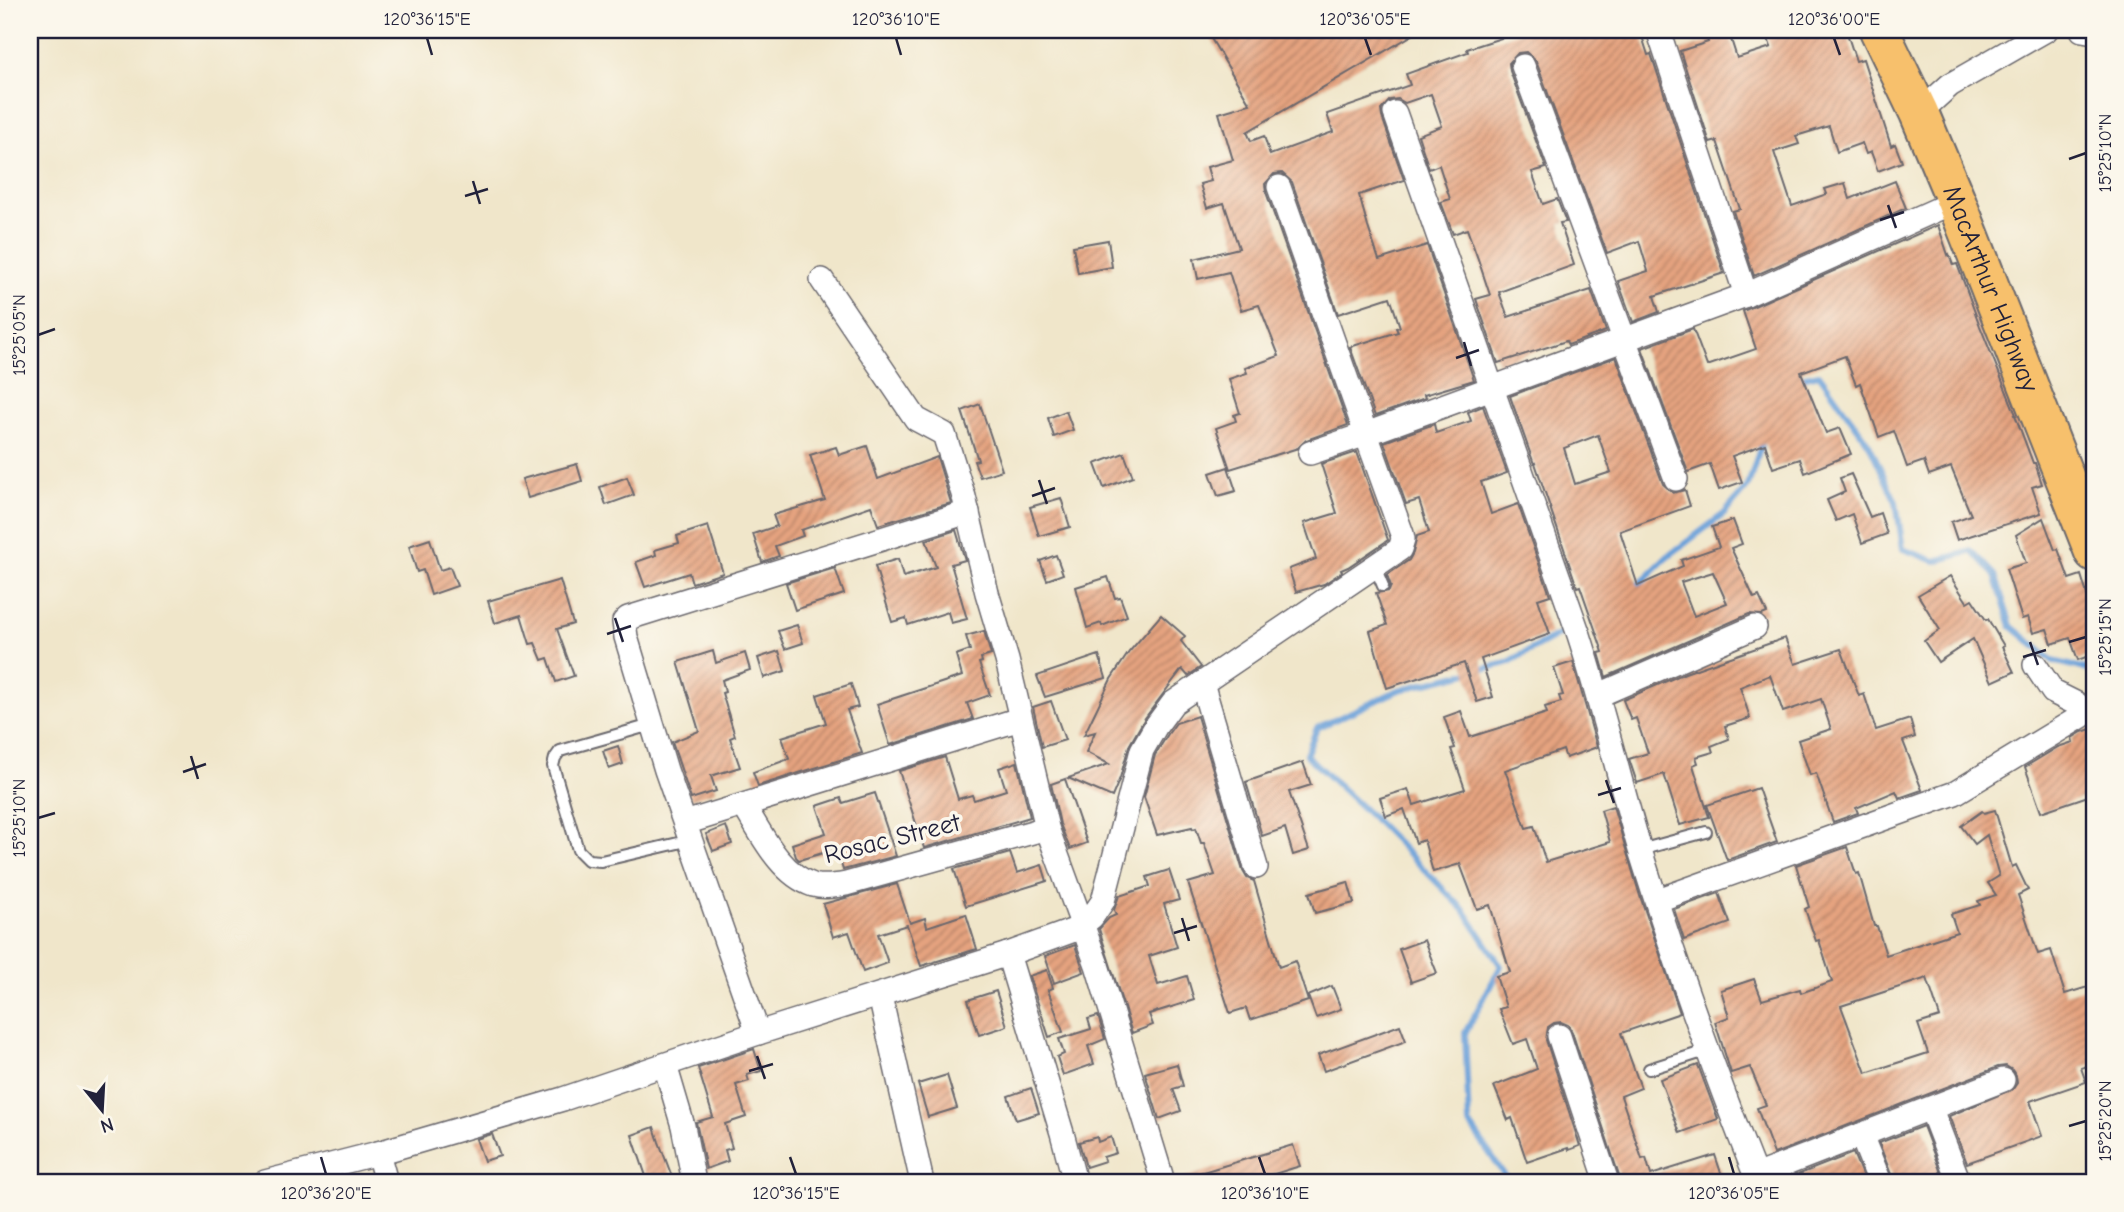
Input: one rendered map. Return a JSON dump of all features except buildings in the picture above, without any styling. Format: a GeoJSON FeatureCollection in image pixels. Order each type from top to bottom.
{"type":"FeatureCollection","features":[{"type":"Feature","properties":{"kind":"highway","name":"MacArthur Highway"},"geometry":{"type":"LineString","coordinates":[[1879,30],[1919,113],[1956,201],[2094,552]]}},
{"type":"Feature","properties":{"kind":"street"},"geometry":{"type":"LineString","coordinates":[[1658,30],[1746,295]]}},
{"type":"Feature","properties":{"kind":"street"},"geometry":{"type":"LineString","coordinates":[[1919,113],[1950,85],[2046,30]]}},
{"type":"Feature","properties":{"kind":"street"},"geometry":{"type":"LineString","coordinates":[[2082,30],[2094,32]]}},
{"type":"Feature","properties":{"kind":"street"},"geometry":{"type":"LineString","coordinates":[[1523,66],[1676,479]]}},
{"type":"Feature","properties":{"kind":"street"},"geometry":{"type":"LineString","coordinates":[[1395,114],[1599,695],[1640,850],[1757,1179],[2003,1080]]}},
{"type":"Feature","properties":{"kind":"street"},"geometry":{"type":"LineString","coordinates":[[265,1182],[378,1153],[563,1099],[758,1033],[1008,954],[1083,925],[1097,910],[1108,888],[1142,750],[1173,703],[1379,576],[1403,539],[1279,187]]}},
{"type":"Feature","properties":{"kind":"street"},"geometry":{"type":"LineString","coordinates":[[1310,453],[1746,295],[1956,201]]}},
{"type":"Feature","properties":{"kind":"street"},"geometry":{"type":"LineString","coordinates":[[822,280],[916,419],[944,434],[968,512],[1047,828],[1114,1018],[1161,1175]]}},
{"type":"Feature","properties":{"kind":"street"},"geometry":{"type":"LineString","coordinates":[[758,1033],[651,725],[624,622],[628,618],[968,512]]}},
{"type":"Feature","properties":{"kind":"street"},"geometry":{"type":"LineString","coordinates":[[1599,695],[1755,627]]}},
{"type":"Feature","properties":{"kind":"street"},"geometry":{"type":"LineString","coordinates":[[1658,900],[1955,793],[2082,716],[2077,704],[2053,692],[2035,665]]}},
{"type":"Feature","properties":{"kind":"street"},"geometry":{"type":"LineString","coordinates":[[1202,683],[1256,867]]}},
{"type":"Feature","properties":{"kind":"street"},"geometry":{"type":"LineString","coordinates":[[688,831],[744,806],[1020,719]]}},
{"type":"Feature","properties":{"kind":"street","name":"Rosac Street"},"geometry":{"type":"LineString","coordinates":[[744,806],[770,848],[789,869],[811,884],[821,886],[846,884],[1047,828]]}},
{"type":"Feature","properties":{"kind":"street"},"geometry":{"type":"LineString","coordinates":[[1008,954],[1075,1182]]}},
{"type":"Feature","properties":{"kind":"street"},"geometry":{"type":"LineString","coordinates":[[880,996],[922,1182]]}},
{"type":"Feature","properties":{"kind":"street"},"geometry":{"type":"LineString","coordinates":[[1559,1036],[1607,1182]]}},
{"type":"Feature","properties":{"kind":"street"},"geometry":{"type":"LineString","coordinates":[[665,1065],[683,1126],[694,1182]]}},
{"type":"Feature","properties":{"kind":"street"},"geometry":{"type":"LineString","coordinates":[[1931,1108],[1959,1182]]}},
{"type":"Feature","properties":{"kind":"street"},"geometry":{"type":"LineString","coordinates":[[1861,1135],[1880,1182]]}},
{"type":"Feature","properties":{"kind":"street"},"geometry":{"type":"LineString","coordinates":[[378,1153],[386,1182]]}},
{"type":"Feature","properties":{"kind":"lane"},"geometry":{"type":"LineString","coordinates":[[651,725],[560,751],[555,758],[553,766],[578,850],[588,860],[600,861],[688,831]]}},
{"type":"Feature","properties":{"kind":"lane"},"geometry":{"type":"LineString","coordinates":[[1640,850],[1706,832]]}},
{"type":"Feature","properties":{"kind":"lane"},"geometry":{"type":"LineString","coordinates":[[1650,1069],[1709,1050]]}},
{"type":"Feature","properties":{"kind":"waterway"},"geometry":{"type":"LineString","coordinates":[[1796,379],[1819,374],[1869,444],[1896,502],[1903,549],[1935,561],[1972,551],[1995,575],[2011,626],[2053,661],[2094,671]]}},
{"type":"Feature","properties":{"kind":"waterway"},"geometry":{"type":"LineString","coordinates":[[1633,590],[1667,557],[1724,514],[1748,486],[1763,438]]}},
{"type":"Feature","properties":{"kind":"waterway"},"geometry":{"type":"LineString","coordinates":[[1509,1182],[1469,1123],[1465,1033],[1501,966],[1464,910],[1306,755],[1317,728],[1399,690],[1507,663],[1571,628]]}}]}
